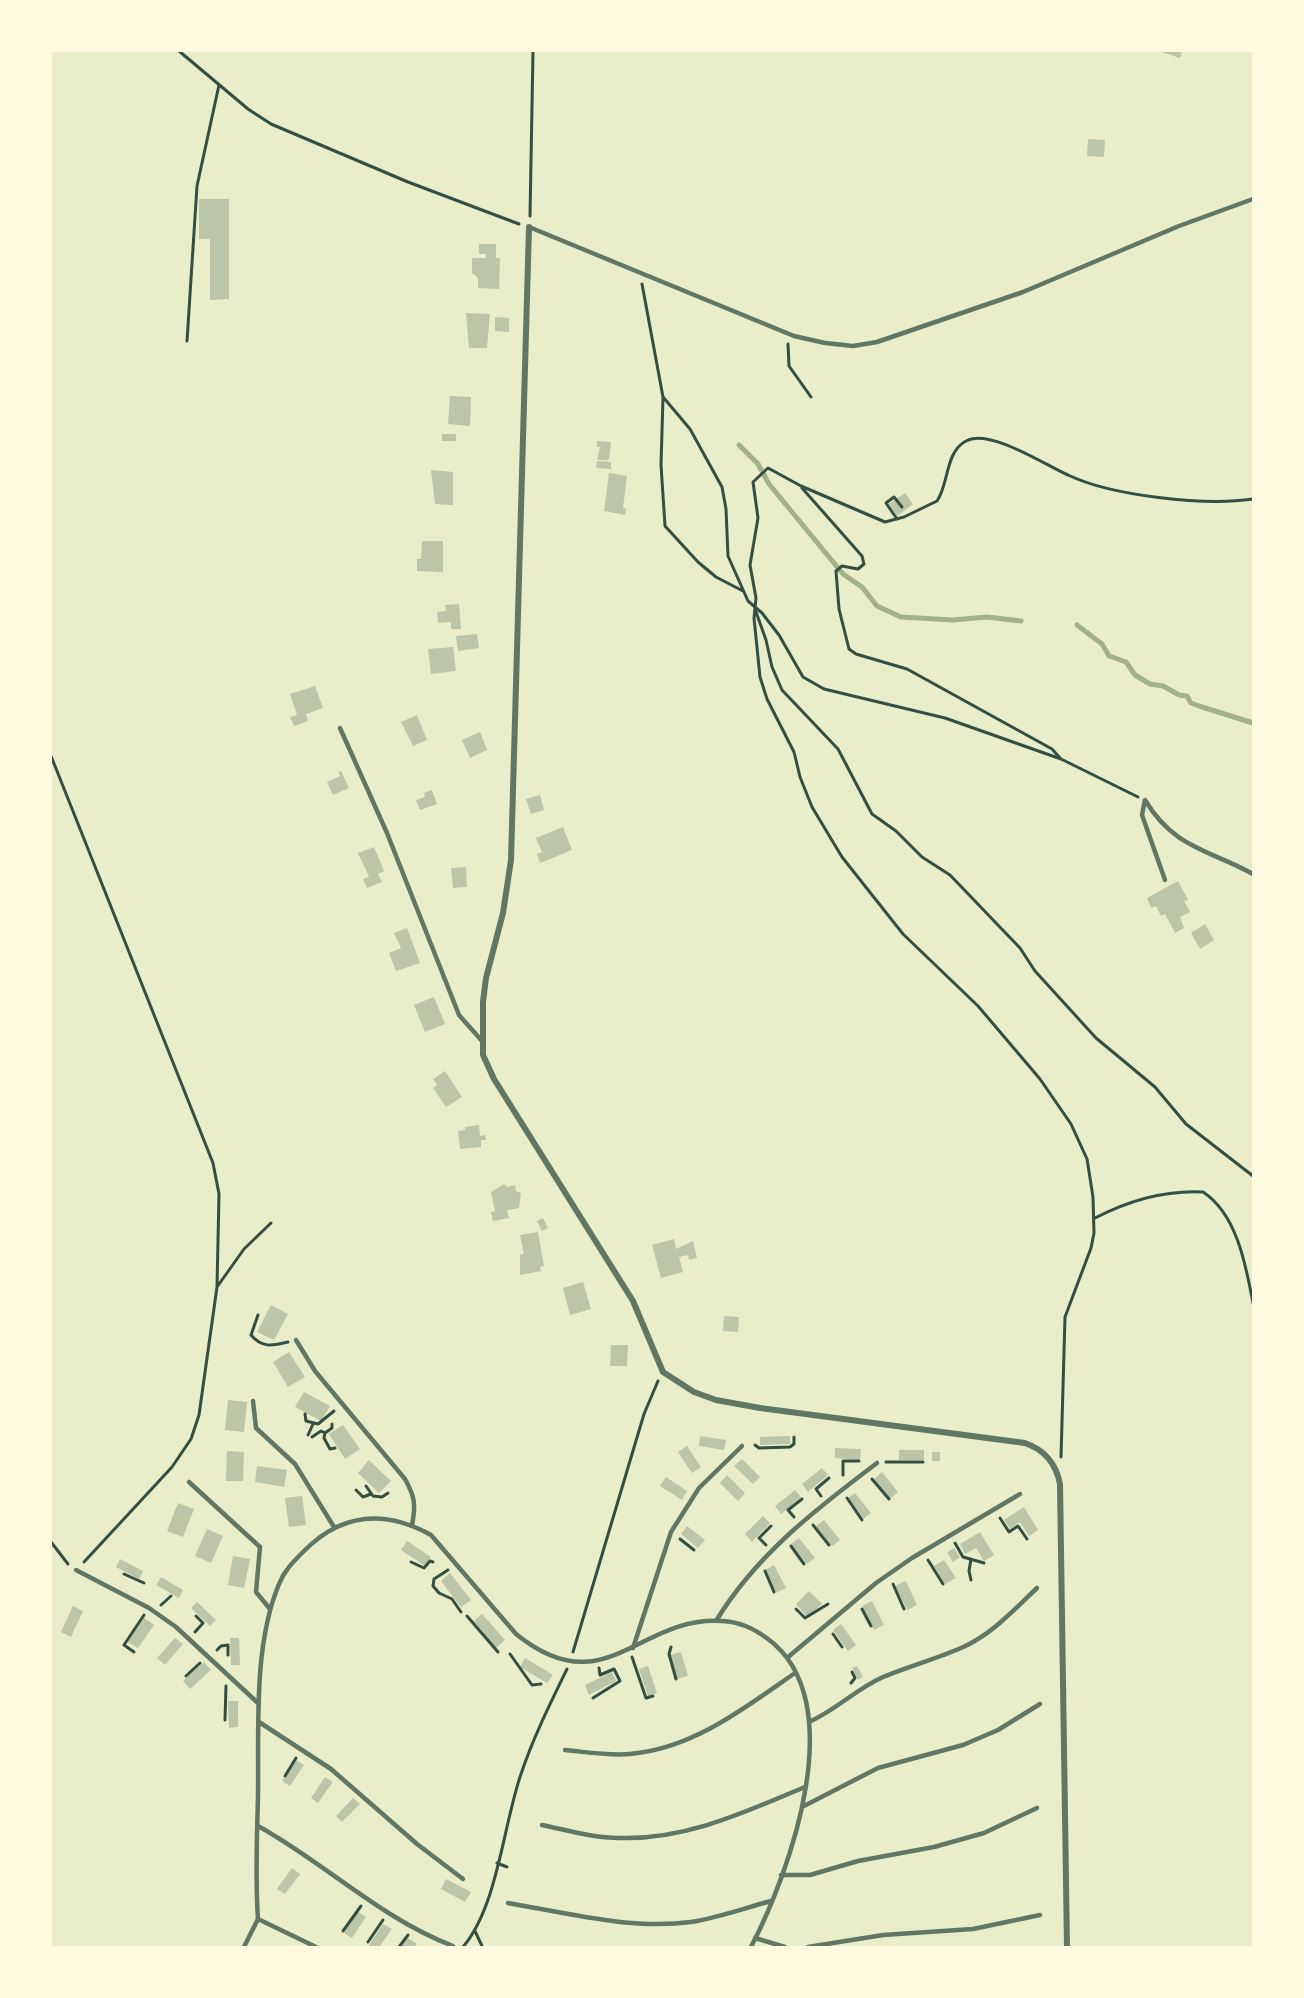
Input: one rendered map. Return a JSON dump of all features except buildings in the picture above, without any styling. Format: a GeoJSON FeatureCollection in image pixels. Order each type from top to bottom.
{"type":"FeatureCollection","features":[{"type":"Feature","properties":{"kind":"street"},"geometry":{"type":"LineString","coordinates":[[529,227],[511,860],[503,913],[486,978],[483,1055],[494,1079],[633,1301],[663,1372],[694,1392],[716,1400],[1025,1443],[1047,1456],[1059,1476],[1065,1686],[1067,1947]]}},
{"type":"Feature","properties":{"kind":"lane"},"geometry":{"type":"LineString","coordinates":[[529,227],[788,333],[825,343],[853,346],[877,342],[1023,292],[1179,226],[1253,199]]}},
{"type":"Feature","properties":{"kind":"lane"},"geometry":{"type":"LineString","coordinates":[[340,728],[387,833],[459,1015],[482,1041]]}},
{"type":"Feature","properties":{"kind":"lane"},"geometry":{"type":"LineString","coordinates":[[1146,800],[1167,831],[1253,874]]}},
{"type":"Feature","properties":{"kind":"lane"},"geometry":{"type":"LineString","coordinates":[[1146,800],[1142,814],[1166,880]]}},
{"type":"Feature","properties":{"kind":"lane"},"geometry":{"type":"LineString","coordinates":[[296,1340],[315,1371],[405,1479],[414,1494],[416,1506],[412,1525]]}},
{"type":"Feature","properties":{"kind":"lane"},"geometry":{"type":"LineString","coordinates":[[253,1401],[256,1428],[295,1464],[334,1527]]}},
{"type":"Feature","properties":{"kind":"lane"},"geometry":{"type":"LineString","coordinates":[[631,1649],[671,1532],[699,1488],[742,1446]]}},
{"type":"Feature","properties":{"kind":"lane"},"geometry":{"type":"LineString","coordinates":[[716,1621],[733,1593],[784,1537],[874,1464]]}},
{"type":"Feature","properties":{"kind":"lane"},"geometry":{"type":"LineString","coordinates":[[189,1482],[260,1547],[256,1592],[270,1609]]}},
{"type":"Feature","properties":{"kind":"lane"},"geometry":{"type":"LineString","coordinates":[[787,1658],[888,1574],[950,1534],[1020,1494]]}},
{"type":"Feature","properties":{"kind":"lane"},"geometry":{"type":"LineString","coordinates":[[244,1947],[258,1919],[259,1704],[270,1609],[288,1567],[311,1544],[334,1527],[360,1519],[385,1518],[412,1525],[431,1535],[516,1634],[527,1643],[570,1663],[598,1661],[631,1649],[658,1635],[698,1621],[747,1625],[782,1650],[807,1701],[809,1722],[805,1787],[802,1807],[781,1875],[751,1947]]}},
{"type":"Feature","properties":{"kind":"lane"},"geometry":{"type":"LineString","coordinates":[[76,1570],[149,1608],[189,1637],[226,1676],[259,1704]]}},
{"type":"Feature","properties":{"kind":"lane"},"geometry":{"type":"LineString","coordinates":[[809,1722],[828,1714],[860,1689],[884,1677],[963,1647],[995,1627],[1037,1588]]}},
{"type":"Feature","properties":{"kind":"lane"},"geometry":{"type":"LineString","coordinates":[[565,1750],[632,1754],[674,1743],[720,1724],[795,1673]]}},
{"type":"Feature","properties":{"kind":"lane"},"geometry":{"type":"LineString","coordinates":[[802,1807],[878,1768],[963,1745],[998,1730],[1040,1704]]}},
{"type":"Feature","properties":{"kind":"lane"},"geometry":{"type":"LineString","coordinates":[[259,1722],[331,1769],[417,1844],[463,1878]]}},
{"type":"Feature","properties":{"kind":"lane"},"geometry":{"type":"LineString","coordinates":[[542,1825],[618,1838],[686,1831],[718,1824],[805,1787]]}},
{"type":"Feature","properties":{"kind":"lane"},"geometry":{"type":"LineString","coordinates":[[781,1875],[810,1875],[867,1858],[934,1847],[984,1833],[1037,1808]]}},
{"type":"Feature","properties":{"kind":"lane"},"geometry":{"type":"LineString","coordinates":[[258,1826],[304,1854],[365,1900],[413,1928],[453,1946]]}},
{"type":"Feature","properties":{"kind":"lane"},"geometry":{"type":"LineString","coordinates":[[508,1903],[592,1918],[663,1924],[692,1922],[771,1901]]}},
{"type":"Feature","properties":{"kind":"lane"},"geometry":{"type":"LineString","coordinates":[[808,1947],[883,1935],[973,1929],[1040,1914]]}},
{"type":"Feature","properties":{"kind":"lane"},"geometry":{"type":"LineString","coordinates":[[258,1919],[316,1947]]}},
{"type":"Feature","properties":{"kind":"lane"},"geometry":{"type":"LineString","coordinates":[[755,1938],[785,1947]]}},
{"type":"Feature","properties":{"kind":"path"},"geometry":{"type":"LineString","coordinates":[[179,51],[259,117],[293,134],[469,206],[529,227],[533,51]]}},
{"type":"Feature","properties":{"kind":"path"},"geometry":{"type":"LineString","coordinates":[[188,341],[198,186],[219,85]]}},
{"type":"Feature","properties":{"kind":"path"},"geometry":{"type":"LineString","coordinates":[[642,273],[644,303],[663,397],[662,465],[665,526],[716,577],[744,592]]}},
{"type":"Feature","properties":{"kind":"path"},"geometry":{"type":"LineString","coordinates":[[788,333],[789,366],[811,398]]}},
{"type":"Feature","properties":{"kind":"path"},"geometry":{"type":"LineString","coordinates":[[663,397],[690,429],[722,487],[726,509],[728,556],[754,608],[766,640],[772,667],[782,690],[838,749],[872,814],[896,831],[922,857],[950,875],[1020,948],[1035,971],[1096,1038],[1155,1087],[1186,1124],[1253,1176]]}},
{"type":"Feature","properties":{"kind":"path"},"geometry":{"type":"LineString","coordinates":[[1059,1476],[1065,1317],[1091,1248],[1094,1218],[1087,1159],[1078,1136],[1059,1106],[992,1021],[896,925],[842,857],[812,807],[800,777],[794,752],[767,699],[760,677],[754,608],[756,598],[750,565],[758,519],[753,491],[756,478],[768,468],[801,486],[879,521],[890,522],[937,501],[944,490],[955,452],[963,442],[973,438],[987,439],[1012,447],[1080,480],[1132,492],[1194,501],[1253,499]]}},
{"type":"Feature","properties":{"kind":"path"},"geometry":{"type":"LineString","coordinates":[[801,486],[862,555],[864,564],[858,569],[842,566],[836,571],[839,609],[849,649],[856,654],[907,669],[1052,749],[1061,759]]}},
{"type":"Feature","properties":{"kind":"path"},"geometry":{"type":"LineString","coordinates":[[897,519],[886,503],[894,497],[902,507]]}},
{"type":"Feature","properties":{"kind":"path"},"geometry":{"type":"LineString","coordinates":[[754,608],[762,613],[779,635],[803,676],[814,685],[945,718],[1061,759],[1146,800]]}},
{"type":"Feature","properties":{"kind":"path"},"geometry":{"type":"LineString","coordinates":[[51,756],[173,1058],[213,1163],[219,1194],[217,1287],[199,1415],[191,1439],[172,1467],[76,1570],[65,1562],[51,1542]]}},
{"type":"Feature","properties":{"kind":"path"},"geometry":{"type":"LineString","coordinates":[[1094,1218],[1138,1199],[1179,1192],[1203,1192],[1217,1204],[1230,1225],[1242,1256],[1253,1304]]}},
{"type":"Feature","properties":{"kind":"path"},"geometry":{"type":"LineString","coordinates":[[217,1287],[244,1249],[271,1223]]}},
{"type":"Feature","properties":{"kind":"path"},"geometry":{"type":"LineString","coordinates":[[258,1315],[251,1335],[258,1342],[267,1346],[296,1340]]}},
{"type":"Feature","properties":{"kind":"path"},"geometry":{"type":"LineString","coordinates":[[463,1947],[475,1931],[486,1904],[520,1775],[542,1720],[570,1663],[644,1414],[663,1372]]}},
{"type":"Feature","properties":{"kind":"path"},"geometry":{"type":"LineString","coordinates":[[305,1414],[306,1421],[313,1424],[323,1422],[340,1402]]}},
{"type":"Feature","properties":{"kind":"path"},"geometry":{"type":"LineString","coordinates":[[313,1424],[310,1436],[321,1431],[325,1433],[332,1428],[332,1425]]}},
{"type":"Feature","properties":{"kind":"path"},"geometry":{"type":"LineString","coordinates":[[325,1433],[326,1445],[330,1449],[335,1448]]}},
{"type":"Feature","properties":{"kind":"path"},"geometry":{"type":"LineString","coordinates":[[755,1445],[759,1448],[790,1447],[794,1444],[794,1437]]}},
{"type":"Feature","properties":{"kind":"path"},"geometry":{"type":"LineString","coordinates":[[859,1461],[843,1461],[843,1489],[862,1520]]}},
{"type":"Feature","properties":{"kind":"path"},"geometry":{"type":"LineString","coordinates":[[889,1499],[871,1478],[876,1474],[874,1464],[923,1462]]}},
{"type":"Feature","properties":{"kind":"path"},"geometry":{"type":"LineString","coordinates":[[826,1502],[816,1489],[829,1478]]}},
{"type":"Feature","properties":{"kind":"path"},"geometry":{"type":"LineString","coordinates":[[366,1486],[371,1494],[378,1497],[388,1493]]}},
{"type":"Feature","properties":{"kind":"path"},"geometry":{"type":"LineString","coordinates":[[356,1490],[363,1497],[371,1494]]}},
{"type":"Feature","properties":{"kind":"path"},"geometry":{"type":"LineString","coordinates":[[799,1523],[788,1510],[802,1499]]}},
{"type":"Feature","properties":{"kind":"path"},"geometry":{"type":"LineString","coordinates":[[994,1508],[1009,1532],[1018,1526],[1027,1539]]}},
{"type":"Feature","properties":{"kind":"path"},"geometry":{"type":"LineString","coordinates":[[806,1517],[829,1545]]}},
{"type":"Feature","properties":{"kind":"path"},"geometry":{"type":"LineString","coordinates":[[771,1526],[759,1538],[772,1550]]}},
{"type":"Feature","properties":{"kind":"path"},"geometry":{"type":"LineString","coordinates":[[671,1532],[694,1550]]}},
{"type":"Feature","properties":{"kind":"path"},"geometry":{"type":"LineString","coordinates":[[950,1534],[963,1557],[984,1563]]}},
{"type":"Feature","properties":{"kind":"path"},"geometry":{"type":"LineString","coordinates":[[784,1537],[804,1564]]}},
{"type":"Feature","properties":{"kind":"path"},"geometry":{"type":"LineString","coordinates":[[922,1551],[943,1584]]}},
{"type":"Feature","properties":{"kind":"path"},"geometry":{"type":"LineString","coordinates":[[971,1559],[969,1571],[971,1580]]}},
{"type":"Feature","properties":{"kind":"path"},"geometry":{"type":"LineString","coordinates":[[411,1563],[424,1568],[430,1561],[433,1562]]}},
{"type":"Feature","properties":{"kind":"path"},"geometry":{"type":"LineString","coordinates":[[761,1561],[774,1592]]}},
{"type":"Feature","properties":{"kind":"path"},"geometry":{"type":"LineString","coordinates":[[456,1563],[434,1579],[433,1587],[438,1593],[452,1599],[461,1612]]}},
{"type":"Feature","properties":{"kind":"path"},"geometry":{"type":"LineString","coordinates":[[124,1574],[144,1584]]}},
{"type":"Feature","properties":{"kind":"path"},"geometry":{"type":"LineString","coordinates":[[888,1574],[904,1609]]}},
{"type":"Feature","properties":{"kind":"path"},"geometry":{"type":"LineString","coordinates":[[857,1599],[871,1626]]}},
{"type":"Feature","properties":{"kind":"path"},"geometry":{"type":"LineString","coordinates":[[796,1609],[805,1618],[828,1604]]}},
{"type":"Feature","properties":{"kind":"path"},"geometry":{"type":"LineString","coordinates":[[134,1652],[123,1645],[149,1608]]}},
{"type":"Feature","properties":{"kind":"path"},"geometry":{"type":"LineString","coordinates":[[189,1637],[203,1623],[196,1616]]}},
{"type":"Feature","properties":{"kind":"path"},"geometry":{"type":"LineString","coordinates":[[467,1616],[498,1652]]}},
{"type":"Feature","properties":{"kind":"path"},"geometry":{"type":"LineString","coordinates":[[827,1625],[842,1647]]}},
{"type":"Feature","properties":{"kind":"path"},"geometry":{"type":"LineString","coordinates":[[186,1676],[221,1646],[228,1645],[228,1655]]}},
{"type":"Feature","properties":{"kind":"path"},"geometry":{"type":"LineString","coordinates":[[671,1647],[669,1654],[676,1679]]}},
{"type":"Feature","properties":{"kind":"path"},"geometry":{"type":"LineString","coordinates":[[631,1649],[646,1698],[653,1696]]}},
{"type":"Feature","properties":{"kind":"path"},"geometry":{"type":"LineString","coordinates":[[510,1654],[532,1685],[541,1684]]}},
{"type":"Feature","properties":{"kind":"path"},"geometry":{"type":"LineString","coordinates":[[593,1698],[620,1681],[614,1670],[600,1675],[598,1661]]}},
{"type":"Feature","properties":{"kind":"path"},"geometry":{"type":"LineString","coordinates":[[225,1720],[226,1676]]}},
{"type":"Feature","properties":{"kind":"path"},"geometry":{"type":"LineString","coordinates":[[285,1776],[302,1748]]}},
{"type":"Feature","properties":{"kind":"path"},"geometry":{"type":"LineString","coordinates":[[497,1863],[507,1867]]}},
{"type":"Feature","properties":{"kind":"path"},"geometry":{"type":"LineString","coordinates":[[343,1930],[365,1900]]}},
{"type":"Feature","properties":{"kind":"path"},"geometry":{"type":"LineString","coordinates":[[368,1942],[388,1913]]}},
{"type":"Feature","properties":{"kind":"path"},"geometry":{"type":"LineString","coordinates":[[399,1947],[413,1928]]}},
{"type":"Feature","properties":{"kind":"path"},"geometry":{"type":"LineString","coordinates":[[475,1931],[482,1946]]}},
{"type":"Feature","properties":{"kind":"waterway"},"geometry":{"type":"LineString","coordinates":[[739,445],[758,464],[769,484],[843,574],[862,587],[877,606],[901,617],[953,620],[987,617],[1021,621]]}},
{"type":"Feature","properties":{"kind":"waterway"},"geometry":{"type":"LineString","coordinates":[[1077,625],[1102,644],[1109,656],[1126,662],[1135,675],[1150,684],[1163,686],[1179,695],[1187,696],[1191,703],[1253,723]]}}]}
